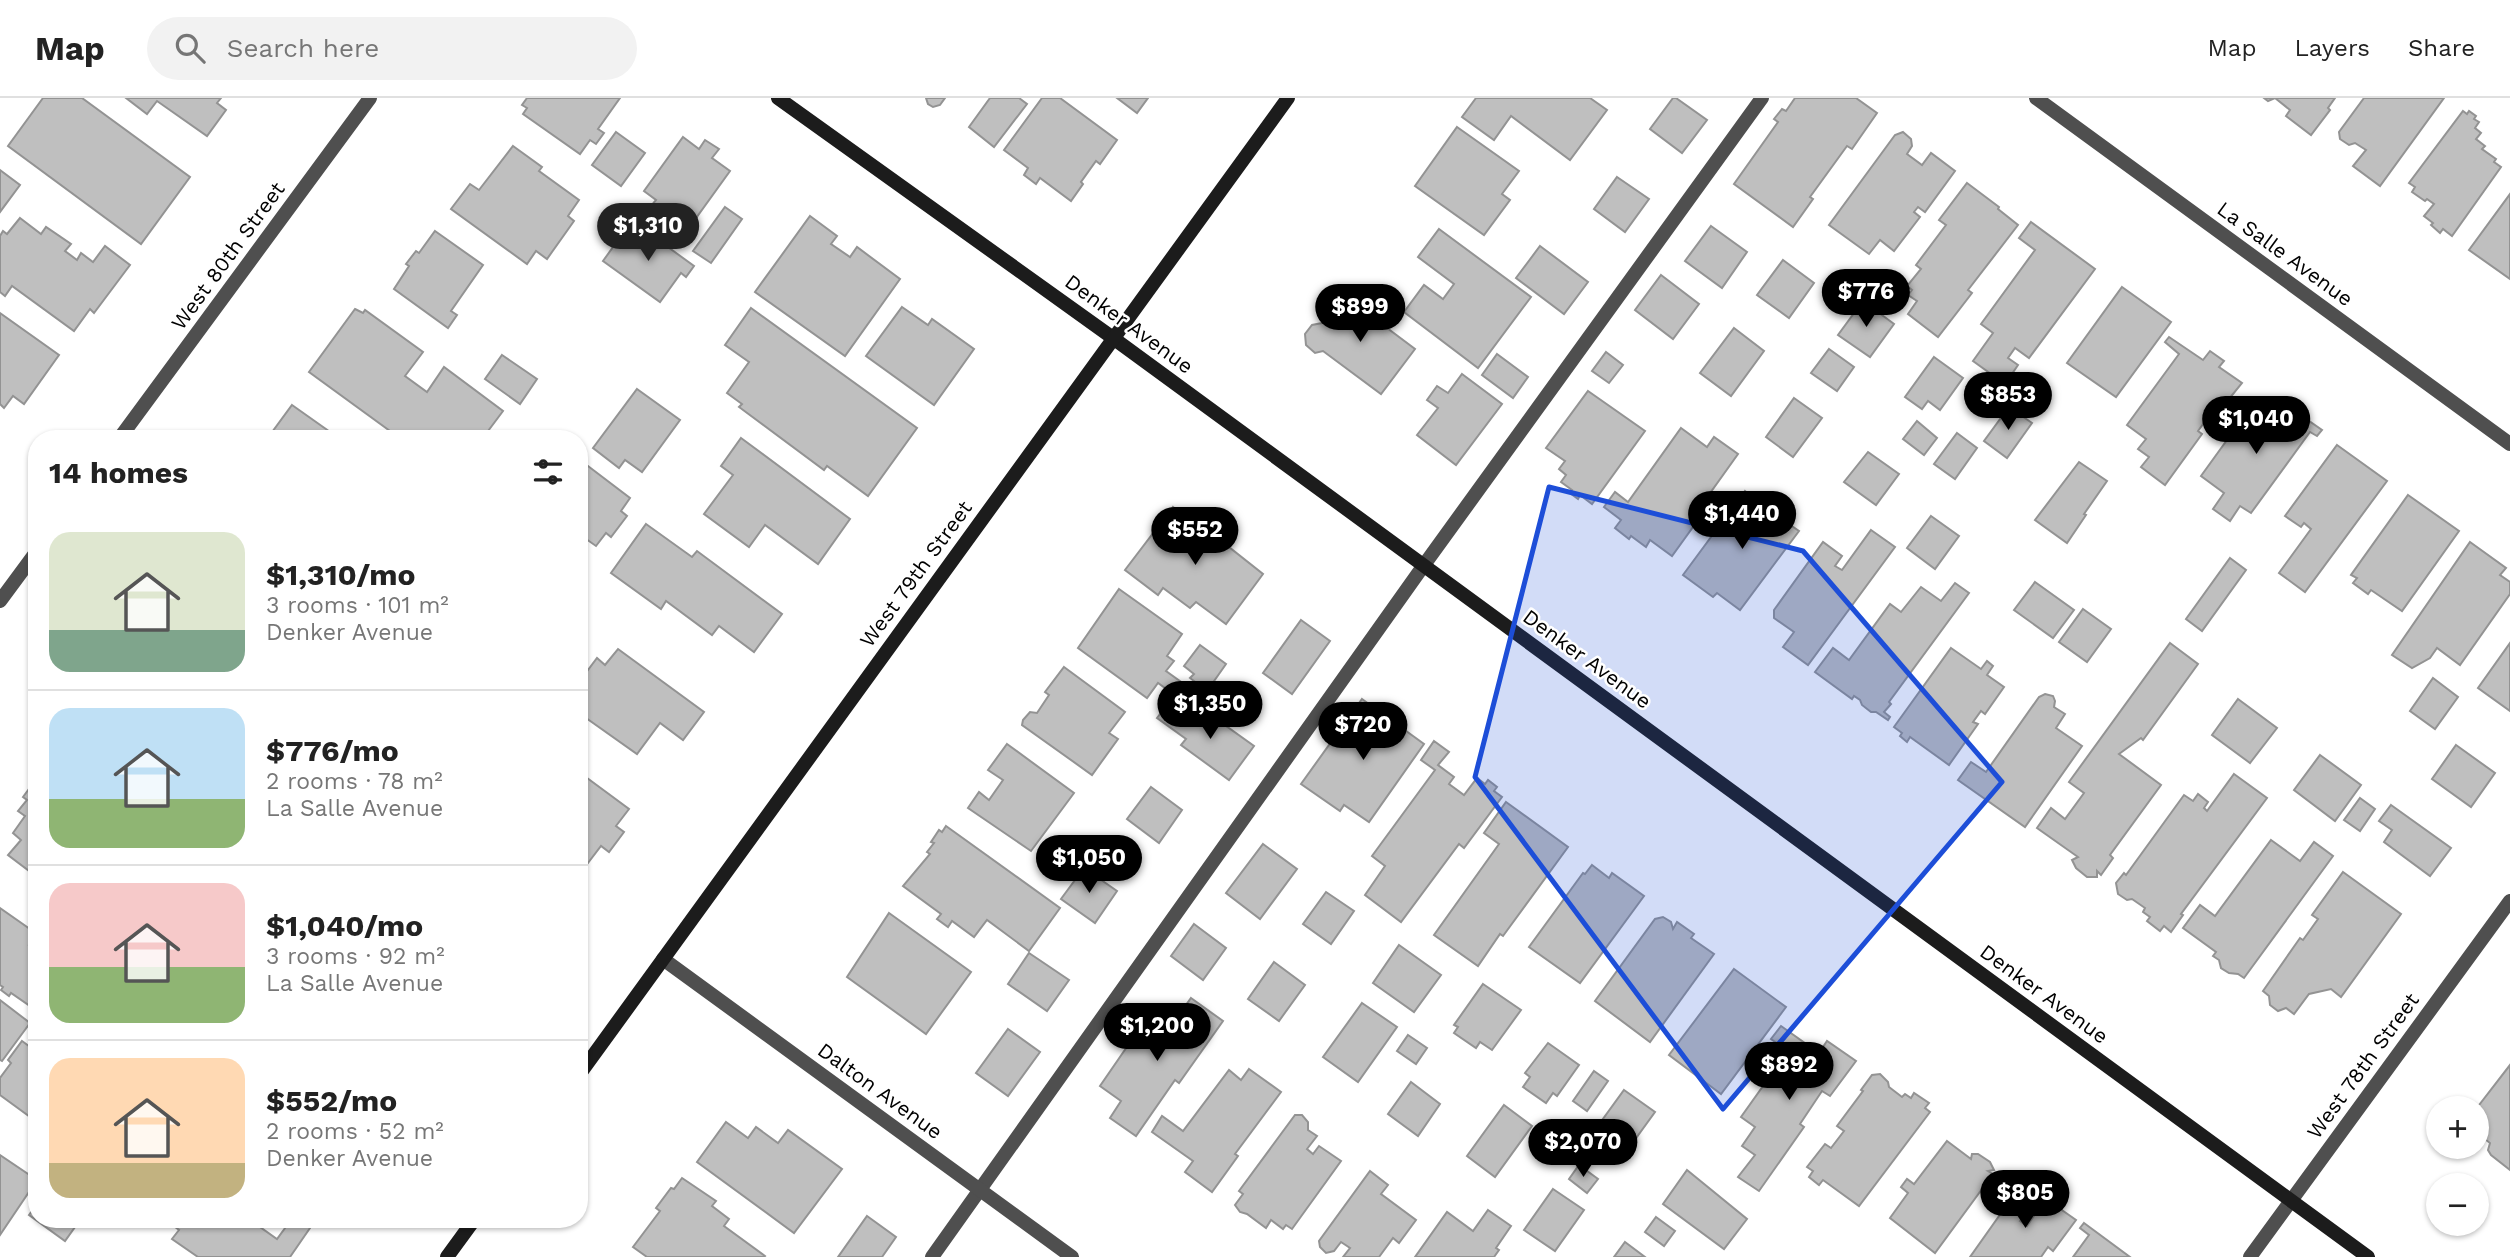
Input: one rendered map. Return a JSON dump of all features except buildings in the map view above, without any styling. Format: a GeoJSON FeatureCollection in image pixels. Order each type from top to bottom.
{"type":"FeatureCollection","features":[{"type":"Feature","properties":{"kind":"street","name":"West 80th Street"},"geometry":{"type":"LineString","coordinates":[[126,430],[370,98]]}},
{"type":"Feature","properties":{"kind":"street","name":"Denker Avenue"},"geometry":{"type":"LineString","coordinates":[[778,98],[1113,338],[2368,1257]]}},
{"type":"Feature","properties":{"kind":"street","name":"West 79th Street"},"geometry":{"type":"LineString","coordinates":[[588,1063],[1288,98]]}},
{"type":"Feature","properties":{"kind":"street"},"geometry":{"type":"LineString","coordinates":[[932,1257],[1424,565],[1762,98]]}},
{"type":"Feature","properties":{"kind":"street","name":"La Salle Avenue"},"geometry":{"type":"LineString","coordinates":[[2036,98],[2510,444]]}},
{"type":"Feature","properties":{"kind":"street"},"geometry":{"type":"LineString","coordinates":[[0,601],[28,563]]}},
{"type":"Feature","properties":{"kind":"street","name":"West 78th Street"},"geometry":{"type":"LineString","coordinates":[[2250,1257],[2510,901]]}},
{"type":"Feature","properties":{"kind":"street","name":"Dalton Avenue"},"geometry":{"type":"LineString","coordinates":[[663,959],[1072,1257]]}},
{"type":"Feature","properties":{"kind":"street"},"geometry":{"type":"LineString","coordinates":[[447,1257],[468,1228]]}},
{"type":"Feature","properties":{"kind":"highlighted area"},"geometry":{"type":"Polygon","coordinates":[[[1549,487],[1803,551],[2002,782],[1723,1109],[1475,777],[1549,487]]]}}]}
